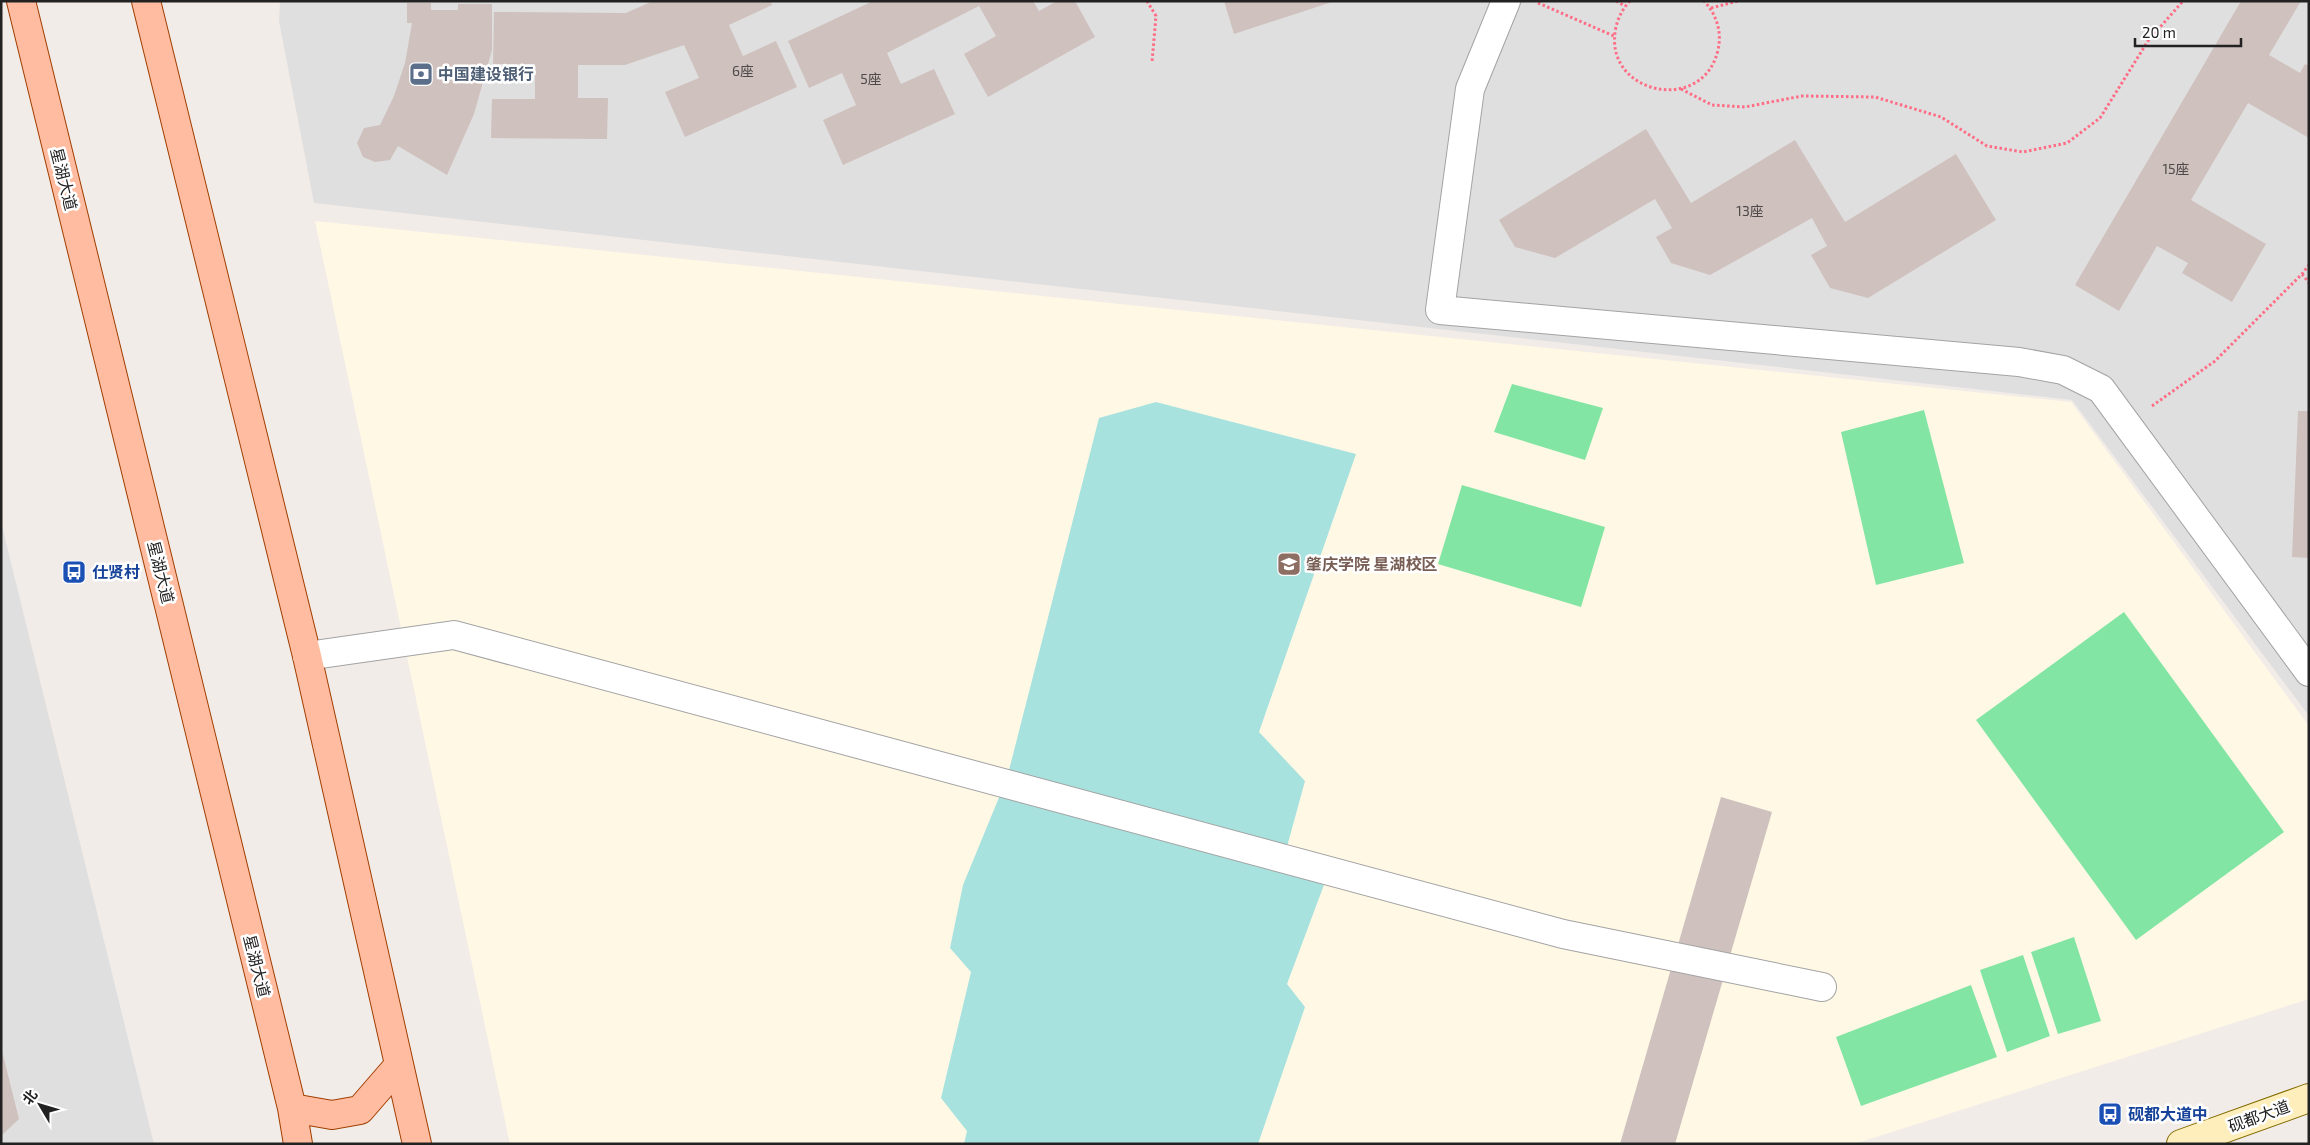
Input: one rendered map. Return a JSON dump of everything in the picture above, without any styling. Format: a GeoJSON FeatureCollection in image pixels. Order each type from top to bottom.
{"type":"FeatureCollection","features":[{"type":"Feature","properties":{"kind":"main road","name":"星湖大道"},"geometry":{"type":"LineString","coordinates":[[21,1],[292,1108],[298,1144]]}},
{"type":"Feature","properties":{"kind":"main road"},"geometry":{"type":"LineString","coordinates":[[146,1],[307,656],[417,1144]]}},
{"type":"Feature","properties":{"kind":"main road"},"geometry":{"type":"LineString","coordinates":[[292,1108],[332,1115],[360,1110],[399,1065]]}},
{"type":"Feature","properties":{"kind":"street"},"geometry":{"type":"LineString","coordinates":[[1506,1],[1470,89],[1440,310],[2019,362],[2063,370],[2101,388],[2309,672]]}},
{"type":"Feature","properties":{"kind":"street"},"geometry":{"type":"LineString","coordinates":[[307,656],[454,635],[1563,934],[1822,987]]}},
{"type":"Feature","properties":{"kind":"street","name":"砚都大道"},"geometry":{"type":"LineString","coordinates":[[2181,1144],[2309,1098]]}},
{"type":"Feature","properties":{"kind":"path"},"geometry":{"type":"LineString","coordinates":[[1148,1],[1156,16],[1152,62]]}},
{"type":"Feature","properties":{"kind":"path"},"geometry":{"type":"LineString","coordinates":[[1535,1],[1614,36]]}},
{"type":"Feature","properties":{"kind":"path"},"geometry":{"type":"LineString","coordinates":[[1616,1],[1625,6]]}},
{"type":"Feature","properties":{"kind":"path"},"geometry":{"type":"LineString","coordinates":[[1630,1],[1625,6],[1618,20],[1614,36],[1616,53],[1623,68],[1634,80],[1649,88],[1665,91],[1681,89],[1696,82],[1708,71],[1716,56],[1720,40],[1718,23],[1711,8],[1704,1]]}},
{"type":"Feature","properties":{"kind":"path"},"geometry":{"type":"LineString","coordinates":[[1711,8],[1738,1]]}},
{"type":"Feature","properties":{"kind":"path"},"geometry":{"type":"LineString","coordinates":[[1681,89],[1712,106],[1745,107],[1802,96],[1875,97],[1941,117],[1986,146],[2023,152],[2067,142],[2100,118],[2148,41],[2183,1]]}},
{"type":"Feature","properties":{"kind":"path"},"geometry":{"type":"LineString","coordinates":[[2127,424],[2215,360],[2309,265]]}},
{"type":"Feature","properties":{"kind":"path"},"geometry":{"type":"LineString","coordinates":[[2302,274],[2309,283]]}},
{"type":"Feature","properties":{"kind":"shaded area"},"geometry":{"type":"Polygon","coordinates":[[[280,1],[2309,1],[2309,716],[2072,400],[314,203],[279,21],[280,1]]]}},
{"type":"Feature","properties":{"kind":"shaded area","name":"肇庆学院 星湖校区"},"geometry":{"type":"Polygon","coordinates":[[[315,221],[2071,402],[2309,726],[2309,999],[1854,1144],[510,1144],[315,221]]]}},
{"type":"Feature","properties":{"kind":"shaded area"},"geometry":{"type":"Polygon","coordinates":[[[1,522],[154,1144],[1,1144],[1,522]]]}},
{"type":"Feature","properties":{"kind":"green space"},"geometry":{"type":"Polygon","coordinates":[[[1512,384],[1603,408],[1585,460],[1494,432],[1512,384]]]}},
{"type":"Feature","properties":{"kind":"green space"},"geometry":{"type":"Polygon","coordinates":[[[1924,410],[1964,563],[1876,585],[1841,432],[1924,410]]]}},
{"type":"Feature","properties":{"kind":"green space"},"geometry":{"type":"Polygon","coordinates":[[[1462,485],[1605,527],[1581,607],[1438,564],[1462,485]]]}},
{"type":"Feature","properties":{"kind":"green space"},"geometry":{"type":"Polygon","coordinates":[[[2124,612],[2284,832],[2136,940],[1976,720],[2124,612]]]}},
{"type":"Feature","properties":{"kind":"green space"},"geometry":{"type":"Polygon","coordinates":[[[2074,937],[2101,1021],[2058,1034],[2031,952],[2074,937]]]}},
{"type":"Feature","properties":{"kind":"green space"},"geometry":{"type":"Polygon","coordinates":[[[2023,955],[2050,1036],[2007,1052],[1980,970],[2023,955]]]}},
{"type":"Feature","properties":{"kind":"green space"},"geometry":{"type":"Polygon","coordinates":[[[1971,985],[1997,1057],[1861,1106],[1836,1037],[1971,985]]]}},
{"type":"Feature","properties":{"kind":"water"},"geometry":{"type":"Polygon","coordinates":[[[1156,402],[1356,454],[1259,732],[1305,781],[1285,854],[1331,866],[1287,984],[1305,1007],[1258,1144],[964,1144],[967,1131],[941,1098],[971,972],[950,948],[963,885],[1007,778],[1099,418],[1156,402]]]}},
{"type":"Feature","properties":{"kind":"building"},"geometry":{"type":"Polygon","coordinates":[[[653,1],[770,1],[772,5],[729,25],[743,56],[776,41],[797,87],[685,137],[665,92],[699,78],[684,45],[625,65],[578,65],[578,98],[608,98],[607,139],[491,138],[492,99],[535,99],[535,64],[493,64],[494,12],[626,13],[653,1]]]}},
{"type":"Feature","properties":{"kind":"building"},"geometry":{"type":"Polygon","coordinates":[[[873,1],[1033,1],[1039,11],[1057,1],[1075,1],[1095,37],[988,97],[964,54],[996,36],[979,6],[887,53],[901,84],[934,69],[955,114],[843,165],[823,120],[856,105],[842,73],[809,88],[788,41],[873,1]]]}},
{"type":"Feature","properties":{"kind":"building"},"geometry":{"type":"Polygon","coordinates":[[[1224,1],[1332,1],[1332,2],[1234,34],[1224,1]]]}},
{"type":"Feature","properties":{"kind":"building"},"geometry":{"type":"Polygon","coordinates":[[[2241,1],[2301,1],[2269,55],[2300,73],[2305,64],[2309,66],[2309,138],[2248,103],[2191,200],[2266,244],[2232,302],[2182,273],[2188,263],[2157,246],[2119,311],[2075,285],[2241,1]]]}},
{"type":"Feature","properties":{"kind":"building"},"geometry":{"type":"Polygon","coordinates":[[[407,3],[431,3],[431,10],[458,10],[458,4],[492,4],[492,50],[474,114],[447,175],[398,146],[390,160],[375,162],[363,157],[357,143],[364,128],[380,125],[394,96],[405,63],[412,23],[407,23],[407,3]]]}},
{"type":"Feature","properties":{"kind":"building"},"geometry":{"type":"Polygon","coordinates":[[[1646,129],[1691,203],[1795,140],[1845,222],[1956,154],[1996,220],[1868,298],[1830,288],[1811,255],[1827,246],[1812,218],[1710,275],[1671,263],[1656,237],[1672,228],[1655,199],[1555,258],[1515,247],[1499,220],[1646,129]]]}},
{"type":"Feature","properties":{"kind":"building"},"geometry":{"type":"Polygon","coordinates":[[[2298,411],[2309,411],[2309,558],[2292,557],[2298,411]]]}},
{"type":"Feature","properties":{"kind":"building"},"geometry":{"type":"Polygon","coordinates":[[[1721,797],[1772,812],[1675,1144],[1620,1144],[1721,797]]]}},
{"type":"Feature","properties":{"kind":"building"},"geometry":{"type":"Polygon","coordinates":[[[1,1047],[19,1119],[1,1136],[1,1047]]]}},
{"type":"Feature","properties":{"kind":"place","name":"中国建设银行"},"geometry":{"type":"Point","coordinates":[421,74]}},
{"type":"Feature","properties":{"kind":"place","name":"肇庆学院 星湖校区"},"geometry":{"type":"Point","coordinates":[1289,564]}},
{"type":"Feature","properties":{"kind":"place","name":"仕贤村"},"geometry":{"type":"Point","coordinates":[74,572]}},
{"type":"Feature","properties":{"kind":"place","name":"砚都大道中"},"geometry":{"type":"Point","coordinates":[2110,1114]}}]}
